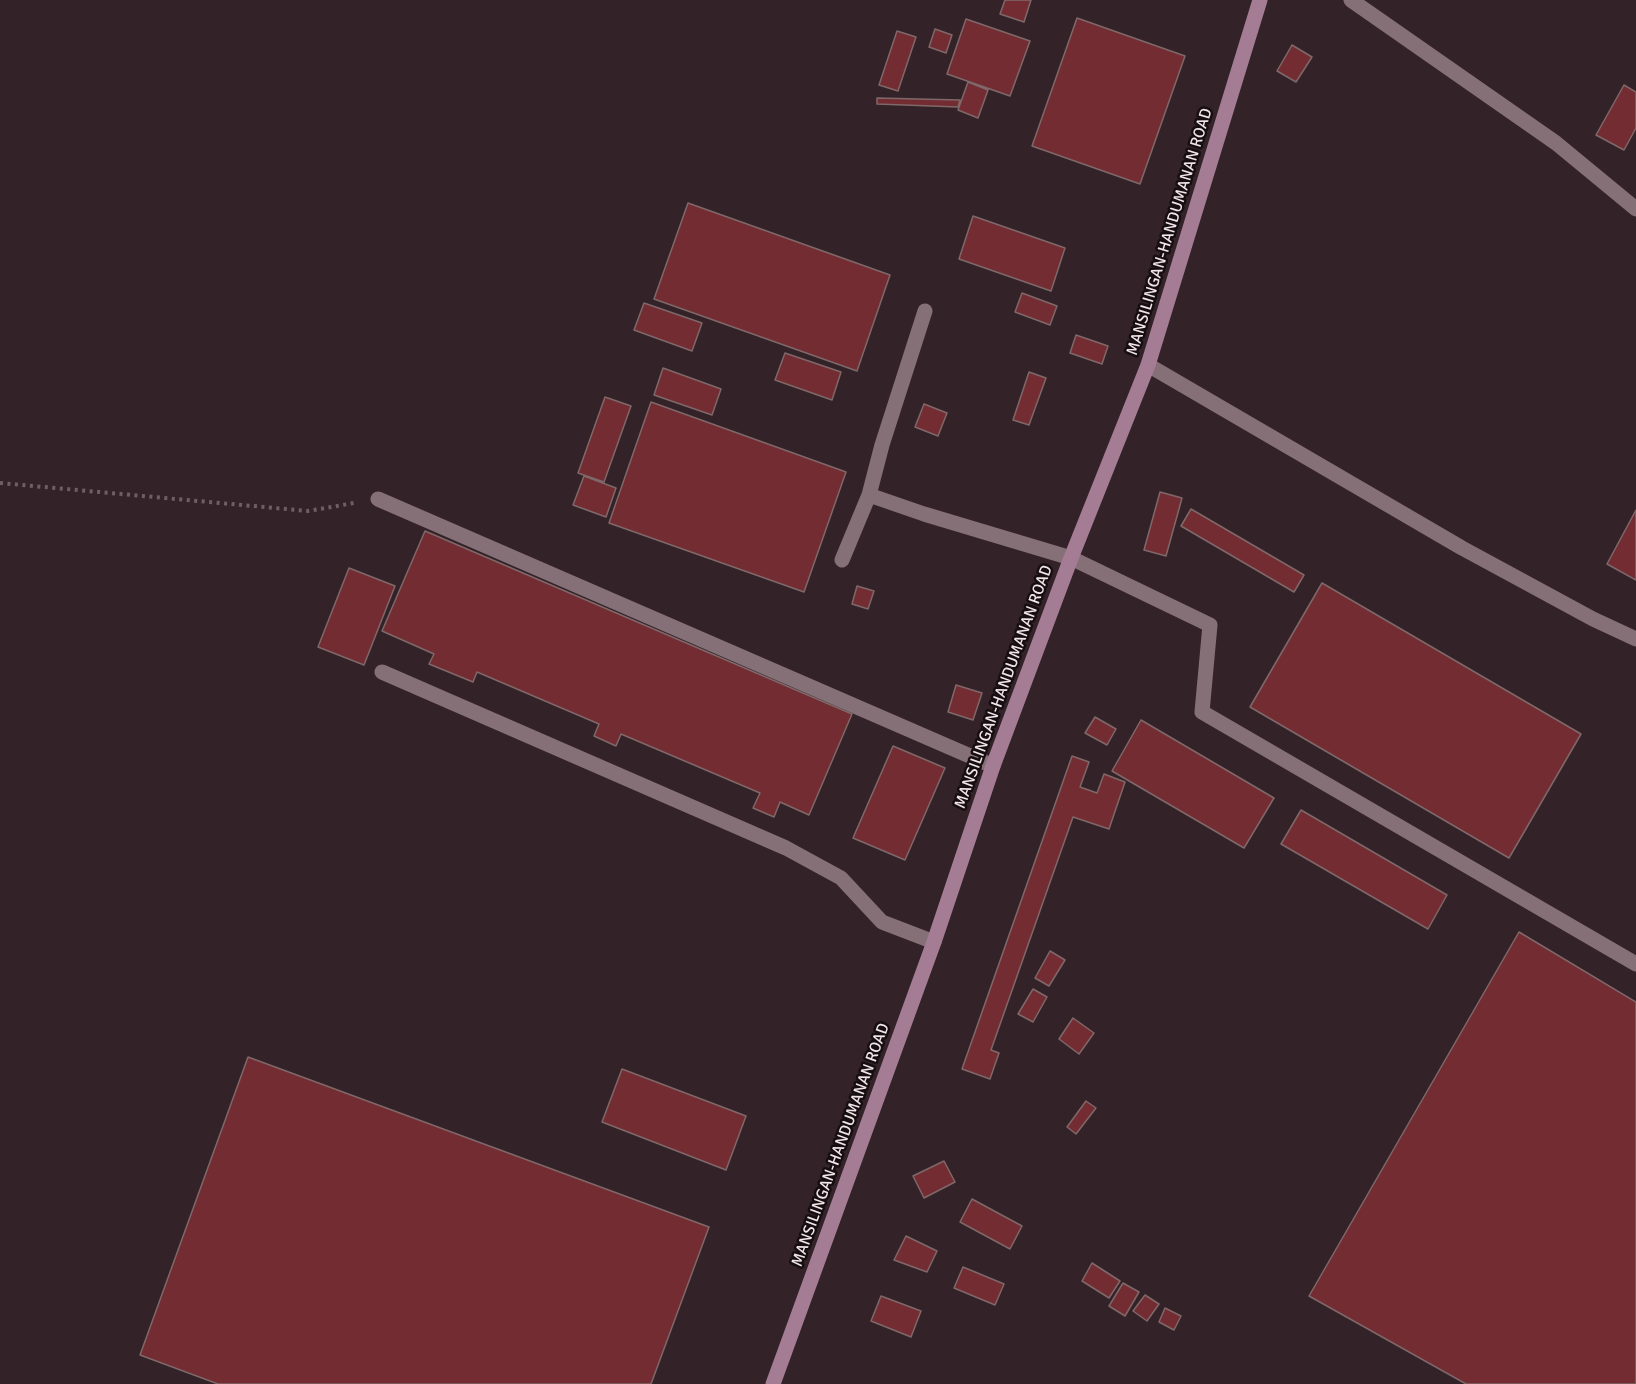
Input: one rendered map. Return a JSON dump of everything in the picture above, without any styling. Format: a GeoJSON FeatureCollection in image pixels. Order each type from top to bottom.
{"type":"FeatureCollection","features":[{"type":"Feature","properties":{"kind":"street","name":"MANSILINGAN-HANDUMANAN ROAD"},"geometry":{"type":"LineString","coordinates":[[773,1384],[934,942],[993,766],[1071,558],[1148,365],[1260,0]]}},
{"type":"Feature","properties":{"kind":"street"},"geometry":{"type":"LineString","coordinates":[[1351,0],[1556,142],[1636,209]]}},
{"type":"Feature","properties":{"kind":"street"},"geometry":{"type":"LineString","coordinates":[[842,560],[869,495],[882,445],[925,311]]}},
{"type":"Feature","properties":{"kind":"street"},"geometry":{"type":"LineString","coordinates":[[1148,365],[1462,548],[1593,619],[1636,639]]}},
{"type":"Feature","properties":{"kind":"street"},"geometry":{"type":"LineString","coordinates":[[869,495],[1071,558],[1210,625],[1202,712],[1636,964]]}},
{"type":"Feature","properties":{"kind":"street"},"geometry":{"type":"LineString","coordinates":[[378,499],[993,766]]}},
{"type":"Feature","properties":{"kind":"street"},"geometry":{"type":"LineString","coordinates":[[382,672],[786,848],[841,878],[882,922],[934,942]]}},
{"type":"Feature","properties":{"kind":"path"},"geometry":{"type":"LineString","coordinates":[[0,483],[308,511],[378,499]]}},
{"type":"Feature","properties":{"kind":"building"},"geometry":{"type":"Polygon","coordinates":[[[1005,0],[1031,0],[1024,22],[1000,14],[1005,0]]]}},
{"type":"Feature","properties":{"kind":"building"},"geometry":{"type":"Polygon","coordinates":[[[1077,18],[1185,56],[1140,184],[1032,146],[1077,18]]]}},
{"type":"Feature","properties":{"kind":"building"},"geometry":{"type":"Polygon","coordinates":[[[966,19],[1030,41],[1010,96],[947,74],[966,19]]]}},
{"type":"Feature","properties":{"kind":"building"},"geometry":{"type":"Polygon","coordinates":[[[935,29],[952,35],[946,53],[929,47],[935,29]]]}},
{"type":"Feature","properties":{"kind":"building"},"geometry":{"type":"Polygon","coordinates":[[[897,31],[916,37],[898,91],[879,85],[897,31]]]}},
{"type":"Feature","properties":{"kind":"building"},"geometry":{"type":"Polygon","coordinates":[[[1292,45],[1312,57],[1296,82],[1277,71],[1292,45]]]}},
{"type":"Feature","properties":{"kind":"building"},"geometry":{"type":"Polygon","coordinates":[[[968,82],[988,90],[978,118],[958,110],[968,82]]]}},
{"type":"Feature","properties":{"kind":"building"},"geometry":{"type":"Polygon","coordinates":[[[1624,85],[1636,92],[1636,128],[1624,150],[1596,135],[1624,85]]]}},
{"type":"Feature","properties":{"kind":"building"},"geometry":{"type":"Polygon","coordinates":[[[877,98],[960,100],[958,107],[877,104],[877,98]]]}},
{"type":"Feature","properties":{"kind":"building"},"geometry":{"type":"Polygon","coordinates":[[[688,203],[890,275],[857,371],[654,299],[688,203]]]}},
{"type":"Feature","properties":{"kind":"building"},"geometry":{"type":"Polygon","coordinates":[[[973,216],[1065,248],[1051,291],[959,259],[973,216]]]}},
{"type":"Feature","properties":{"kind":"building"},"geometry":{"type":"Polygon","coordinates":[[[1022,293],[1057,306],[1050,325],[1015,312],[1022,293]]]}},
{"type":"Feature","properties":{"kind":"building"},"geometry":{"type":"Polygon","coordinates":[[[644,303],[702,323],[692,351],[634,330],[644,303]]]}},
{"type":"Feature","properties":{"kind":"building"},"geometry":{"type":"Polygon","coordinates":[[[1076,335],[1108,346],[1102,364],[1070,353],[1076,335]]]}},
{"type":"Feature","properties":{"kind":"building"},"geometry":{"type":"Polygon","coordinates":[[[785,353],[841,372],[832,400],[775,380],[785,353]]]}},
{"type":"Feature","properties":{"kind":"building"},"geometry":{"type":"Polygon","coordinates":[[[663,368],[721,389],[712,415],[654,395],[663,368]]]}},
{"type":"Feature","properties":{"kind":"building"},"geometry":{"type":"Polygon","coordinates":[[[1029,372],[1046,378],[1029,425],[1013,420],[1029,372]]]}},
{"type":"Feature","properties":{"kind":"building"},"geometry":{"type":"Polygon","coordinates":[[[605,397],[631,406],[604,482],[578,473],[605,397]]]}},
{"type":"Feature","properties":{"kind":"building"},"geometry":{"type":"Polygon","coordinates":[[[651,402],[846,472],[804,592],[609,523],[651,402]]]}},
{"type":"Feature","properties":{"kind":"building"},"geometry":{"type":"Polygon","coordinates":[[[924,404],[947,413],[938,436],[915,427],[924,404]]]}},
{"type":"Feature","properties":{"kind":"building"},"geometry":{"type":"Polygon","coordinates":[[[584,476],[616,488],[606,517],[573,505],[584,476]]]}},
{"type":"Feature","properties":{"kind":"building"},"geometry":{"type":"Polygon","coordinates":[[[1160,492],[1182,498],[1166,556],[1144,550],[1160,492]]]}},
{"type":"Feature","properties":{"kind":"building"},"geometry":{"type":"Polygon","coordinates":[[[1191,509],[1304,575],[1294,592],[1181,526],[1191,509]]]}},
{"type":"Feature","properties":{"kind":"building"},"geometry":{"type":"Polygon","coordinates":[[[1636,510],[1636,580],[1607,564],[1636,510]]]}},
{"type":"Feature","properties":{"kind":"building"},"geometry":{"type":"Polygon","coordinates":[[[425,531],[852,714],[809,815],[780,802],[774,817],[753,808],[760,793],[621,734],[616,746],[594,736],[599,724],[477,672],[473,682],[429,664],[434,654],[382,631],[425,531]]]}},
{"type":"Feature","properties":{"kind":"building"},"geometry":{"type":"Polygon","coordinates":[[[349,568],[395,586],[364,665],[318,647],[349,568]]]}},
{"type":"Feature","properties":{"kind":"building"},"geometry":{"type":"Polygon","coordinates":[[[1322,583],[1581,734],[1509,858],[1250,707],[1322,583]]]}},
{"type":"Feature","properties":{"kind":"building"},"geometry":{"type":"Polygon","coordinates":[[[857,586],[874,591],[868,609],[852,604],[857,586]]]}},
{"type":"Feature","properties":{"kind":"building"},"geometry":{"type":"Polygon","coordinates":[[[956,685],[982,693],[973,720],[948,712],[956,685]]]}},
{"type":"Feature","properties":{"kind":"building"},"geometry":{"type":"Polygon","coordinates":[[[1095,717],[1116,729],[1107,745],[1085,733],[1095,717]]]}},
{"type":"Feature","properties":{"kind":"building"},"geometry":{"type":"Polygon","coordinates":[[[1141,720],[1274,798],[1244,848],[1112,771],[1141,720]]]}},
{"type":"Feature","properties":{"kind":"building"},"geometry":{"type":"Polygon","coordinates":[[[893,746],[945,768],[905,860],[853,838],[893,746]]]}},
{"type":"Feature","properties":{"kind":"building"},"geometry":{"type":"Polygon","coordinates":[[[1072,756],[1089,762],[1080,787],[1097,793],[1104,774],[1125,782],[1109,829],[1073,817],[991,1050],[999,1053],[990,1079],[962,1069],[1072,756]]]}},
{"type":"Feature","properties":{"kind":"building"},"geometry":{"type":"Polygon","coordinates":[[[1301,810],[1447,895],[1428,929],[1281,844],[1301,810]]]}},
{"type":"Feature","properties":{"kind":"building"},"geometry":{"type":"Polygon","coordinates":[[[1519,932],[1636,1002],[1636,1384],[1466,1384],[1309,1296],[1519,932]]]}},
{"type":"Feature","properties":{"kind":"building"},"geometry":{"type":"Polygon","coordinates":[[[1050,951],[1065,960],[1049,986],[1035,978],[1050,951]]]}},
{"type":"Feature","properties":{"kind":"building"},"geometry":{"type":"Polygon","coordinates":[[[1033,989],[1047,997],[1033,1022],[1018,1014],[1033,989]]]}},
{"type":"Feature","properties":{"kind":"building"},"geometry":{"type":"Polygon","coordinates":[[[1073,1018],[1094,1033],[1079,1054],[1059,1039],[1073,1018]]]}},
{"type":"Feature","properties":{"kind":"building"},"geometry":{"type":"Polygon","coordinates":[[[248,1057],[709,1227],[651,1384],[218,1384],[140,1355],[248,1057]]]}},
{"type":"Feature","properties":{"kind":"building"},"geometry":{"type":"Polygon","coordinates":[[[622,1069],[746,1116],[726,1170],[602,1122],[622,1069]]]}},
{"type":"Feature","properties":{"kind":"building"},"geometry":{"type":"Polygon","coordinates":[[[1086,1101],[1096,1108],[1076,1134],[1067,1127],[1086,1101]]]}},
{"type":"Feature","properties":{"kind":"building"},"geometry":{"type":"Polygon","coordinates":[[[944,1161],[955,1182],[924,1198],[913,1176],[944,1161]]]}},
{"type":"Feature","properties":{"kind":"building"},"geometry":{"type":"Polygon","coordinates":[[[972,1199],[1022,1226],[1010,1249],[960,1222],[972,1199]]]}},
{"type":"Feature","properties":{"kind":"building"},"geometry":{"type":"Polygon","coordinates":[[[906,1236],[937,1251],[927,1272],[894,1260],[906,1236]]]}},
{"type":"Feature","properties":{"kind":"building"},"geometry":{"type":"Polygon","coordinates":[[[1092,1263],[1120,1281],[1109,1298],[1082,1281],[1092,1263]]]}},
{"type":"Feature","properties":{"kind":"building"},"geometry":{"type":"Polygon","coordinates":[[[963,1267],[1004,1284],[995,1305],[954,1288],[963,1267]]]}},
{"type":"Feature","properties":{"kind":"building"},"geometry":{"type":"Polygon","coordinates":[[[1123,1283],[1139,1292],[1125,1316],[1109,1306],[1123,1283]]]}},
{"type":"Feature","properties":{"kind":"building"},"geometry":{"type":"Polygon","coordinates":[[[1145,1295],[1159,1304],[1147,1321],[1133,1311],[1145,1295]]]}},
{"type":"Feature","properties":{"kind":"building"},"geometry":{"type":"Polygon","coordinates":[[[881,1296],[921,1311],[911,1337],[871,1321],[881,1296]]]}},
{"type":"Feature","properties":{"kind":"building"},"geometry":{"type":"Polygon","coordinates":[[[1165,1308],[1181,1316],[1174,1330],[1159,1322],[1165,1308]]]}}]}
